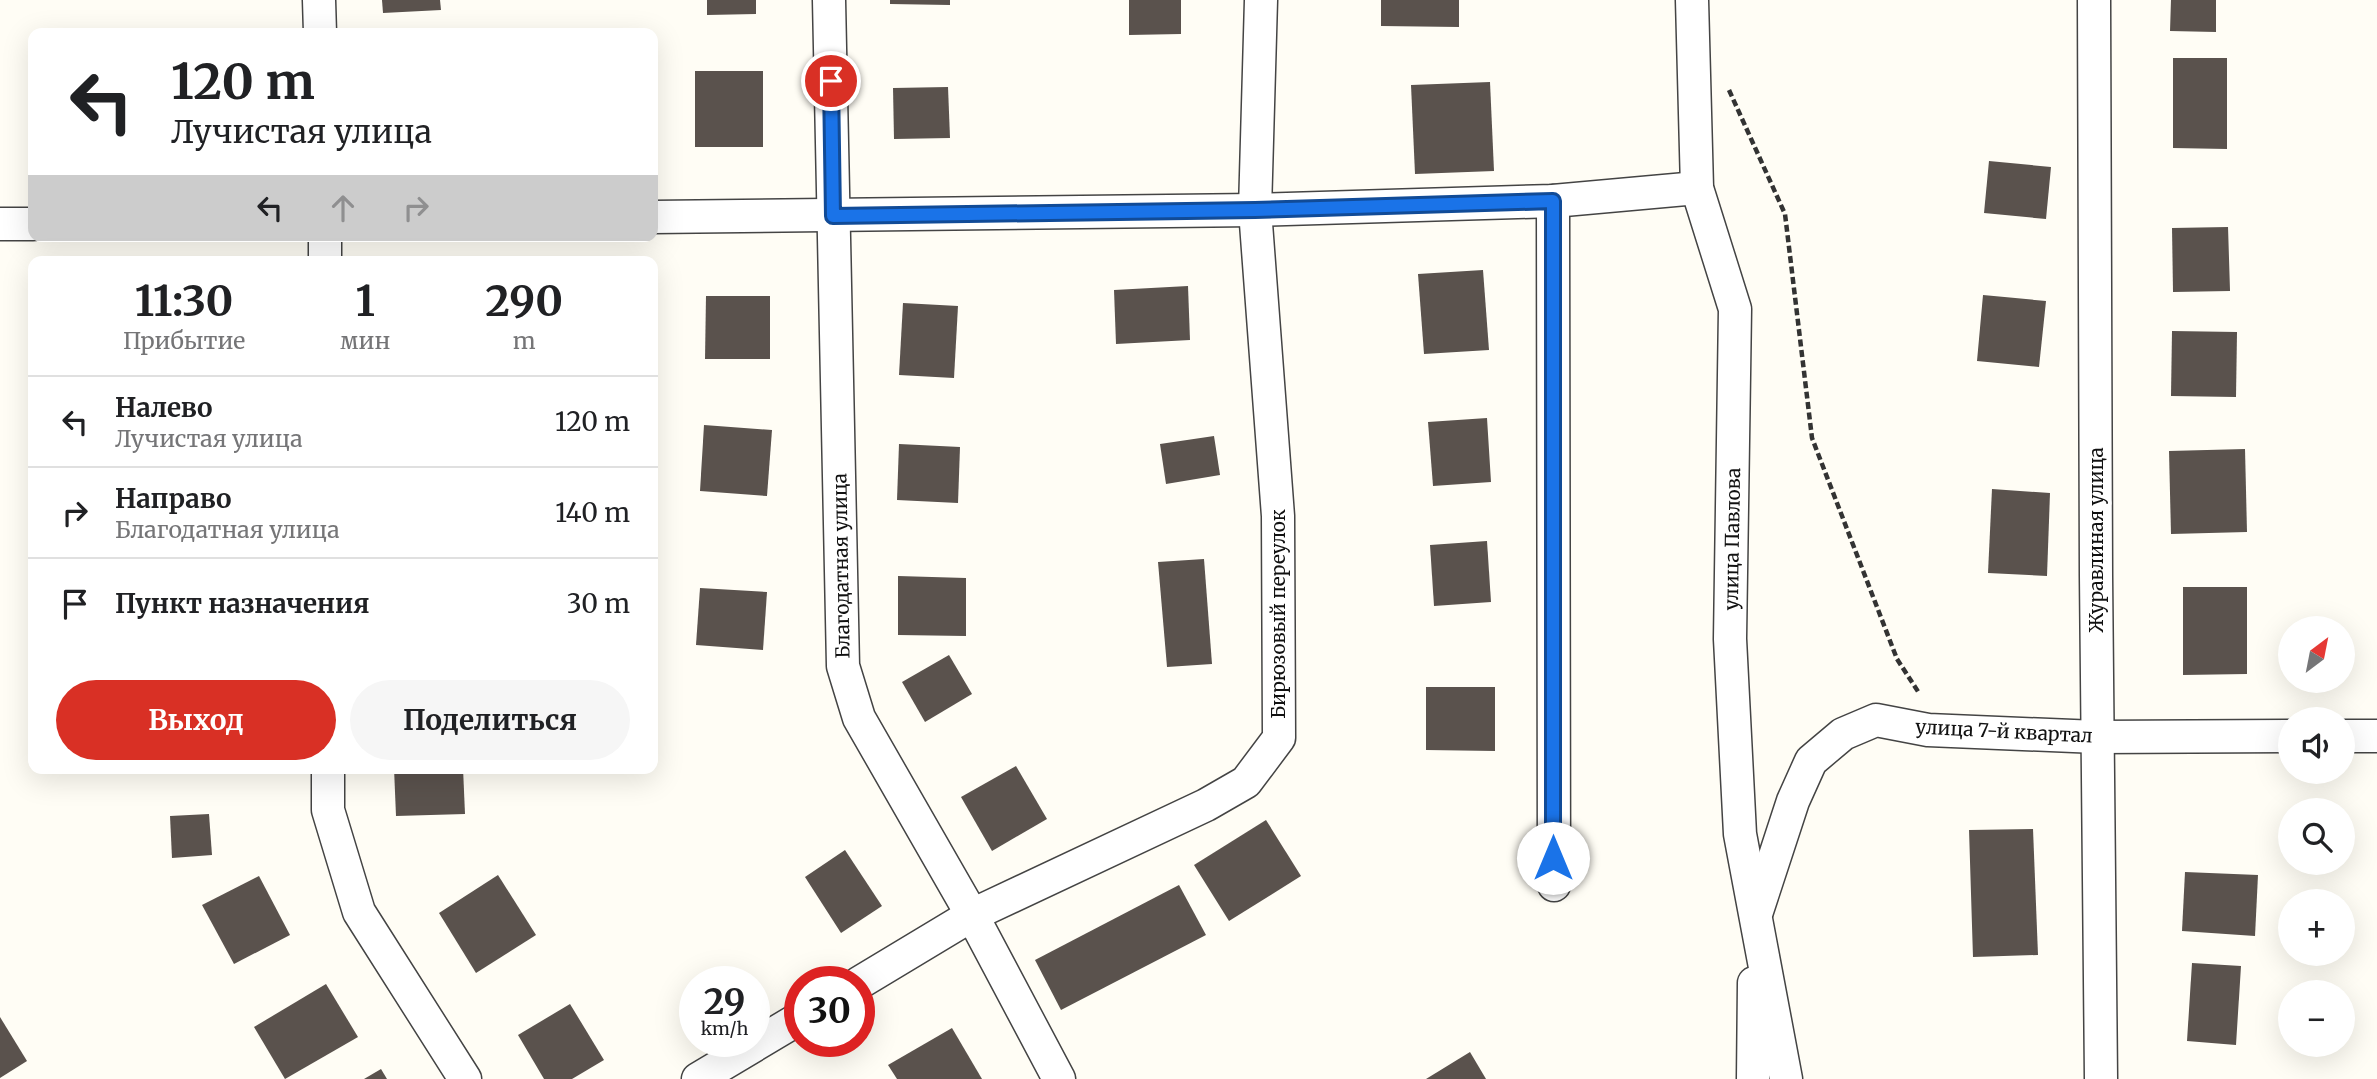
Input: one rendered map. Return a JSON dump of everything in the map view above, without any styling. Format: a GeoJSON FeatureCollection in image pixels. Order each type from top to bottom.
{"type":"FeatureCollection","features":[{"type":"Feature","properties":{"kind":"street"},"geometry":{"type":"LineString","coordinates":[[319,0],[320,28]]}},
{"type":"Feature","properties":{"kind":"street","name":"Благодатная улица"},"geometry":{"type":"LineString","coordinates":[[830,0],[842,666],[859,718],[972,915],[1059,1079]]}},
{"type":"Feature","properties":{"kind":"street","name":"Бирюзовый переулок"},"geometry":{"type":"LineString","coordinates":[[875,973],[972,915],[1206,805],[1246,782],[1279,738],[1278,516],[1255,210],[1261,0]]}},
{"type":"Feature","properties":{"kind":"street","name":"улица Павлова"},"geometry":{"type":"LineString","coordinates":[[1692,0],[1697,188],[1735,309],[1730,639],[1740,834],[1786,1079]]}},
{"type":"Feature","properties":{"kind":"street","name":"Журавлиная улица"},"geometry":{"type":"LineString","coordinates":[[2094,0],[2101,1079]]}},
{"type":"Feature","properties":{"kind":"street"},"geometry":{"type":"LineString","coordinates":[[658,217],[1255,210],[1553,201],[1697,188]]}},
{"type":"Feature","properties":{"kind":"street"},"geometry":{"type":"LineString","coordinates":[[1553,201],[1553,885]]}},
{"type":"Feature","properties":{"kind":"street"},"geometry":{"type":"LineString","coordinates":[[0,224],[28,224]]}},
{"type":"Feature","properties":{"kind":"street","name":"улица 7-й квартал"},"geometry":{"type":"LineString","coordinates":[[1755,915],[1793,801],[1811,761],[1843,734],[1876,720],[1928,730],[2097,737],[2278,736]]}},
{"type":"Feature","properties":{"kind":"street"},"geometry":{"type":"LineString","coordinates":[[2355,736],[2377,736]]}},
{"type":"Feature","properties":{"kind":"street"},"geometry":{"type":"LineString","coordinates":[[328,774],[328,810],[359,912],[465,1079]]}},
{"type":"Feature","properties":{"kind":"street"},"geometry":{"type":"LineString","coordinates":[[1752,1079],[1755,915]]}},
{"type":"Feature","properties":{"kind":"street"},"geometry":{"type":"LineString","coordinates":[[698,1079],[784,1028]]}},
{"type":"Feature","properties":{"kind":"path"},"geometry":{"type":"LineString","coordinates":[[1724,79],[1785,214],[1812,438],[1897,659],[1945,730]]}},
{"type":"Feature","properties":{"kind":"building"},"geometry":{"type":"Polygon","coordinates":[[[382,0],[440,0],[441,10],[383,13],[382,0]]]}},
{"type":"Feature","properties":{"kind":"building"},"geometry":{"type":"Polygon","coordinates":[[[707,0],[756,0],[756,14],[707,15],[707,0]]]}},
{"type":"Feature","properties":{"kind":"building"},"geometry":{"type":"Polygon","coordinates":[[[890,0],[950,0],[950,5],[890,4],[890,0]]]}},
{"type":"Feature","properties":{"kind":"building"},"geometry":{"type":"Polygon","coordinates":[[[1129,0],[1181,0],[1181,34],[1129,35],[1129,0]]]}},
{"type":"Feature","properties":{"kind":"building"},"geometry":{"type":"Polygon","coordinates":[[[1381,0],[1459,0],[1459,27],[1381,26],[1381,0]]]}},
{"type":"Feature","properties":{"kind":"building"},"geometry":{"type":"Polygon","coordinates":[[[2171,0],[2216,0],[2216,32],[2170,31],[2171,0]]]}},
{"type":"Feature","properties":{"kind":"building"},"geometry":{"type":"Polygon","coordinates":[[[2173,58],[2227,58],[2227,149],[2173,148],[2173,58]]]}},
{"type":"Feature","properties":{"kind":"building"},"geometry":{"type":"Polygon","coordinates":[[[695,71],[763,71],[763,147],[695,147],[695,71]]]}},
{"type":"Feature","properties":{"kind":"building"},"geometry":{"type":"Polygon","coordinates":[[[1490,82],[1494,171],[1415,174],[1411,85],[1490,82]]]}},
{"type":"Feature","properties":{"kind":"building"},"geometry":{"type":"Polygon","coordinates":[[[948,87],[950,138],[894,139],[893,88],[948,87]]]}},
{"type":"Feature","properties":{"kind":"building"},"geometry":{"type":"Polygon","coordinates":[[[1989,161],[2051,167],[2046,219],[1984,213],[1989,161]]]}},
{"type":"Feature","properties":{"kind":"building"},"geometry":{"type":"Polygon","coordinates":[[[2228,227],[2230,291],[2173,292],[2172,228],[2228,227]]]}},
{"type":"Feature","properties":{"kind":"building"},"geometry":{"type":"Polygon","coordinates":[[[1483,270],[1489,350],[1424,354],[1418,274],[1483,270]]]}},
{"type":"Feature","properties":{"kind":"building"},"geometry":{"type":"Polygon","coordinates":[[[1188,286],[1190,340],[1116,344],[1114,290],[1188,286]]]}},
{"type":"Feature","properties":{"kind":"building"},"geometry":{"type":"Polygon","coordinates":[[[1983,295],[2046,301],[2039,367],[1977,361],[1983,295]]]}},
{"type":"Feature","properties":{"kind":"building"},"geometry":{"type":"Polygon","coordinates":[[[706,296],[770,296],[770,359],[705,359],[706,296]]]}},
{"type":"Feature","properties":{"kind":"building"},"geometry":{"type":"Polygon","coordinates":[[[903,303],[958,306],[954,378],[899,375],[903,303]]]}},
{"type":"Feature","properties":{"kind":"building"},"geometry":{"type":"Polygon","coordinates":[[[2172,331],[2237,332],[2236,397],[2171,396],[2172,331]]]}},
{"type":"Feature","properties":{"kind":"building"},"geometry":{"type":"Polygon","coordinates":[[[1487,418],[1491,482],[1433,486],[1428,422],[1487,418]]]}},
{"type":"Feature","properties":{"kind":"building"},"geometry":{"type":"Polygon","coordinates":[[[704,425],[772,430],[767,496],[700,491],[704,425]]]}},
{"type":"Feature","properties":{"kind":"building"},"geometry":{"type":"Polygon","coordinates":[[[1214,436],[1220,475],[1166,484],[1160,444],[1214,436]]]}},
{"type":"Feature","properties":{"kind":"building"},"geometry":{"type":"Polygon","coordinates":[[[899,444],[960,447],[958,503],[897,500],[899,444]]]}},
{"type":"Feature","properties":{"kind":"building"},"geometry":{"type":"Polygon","coordinates":[[[2245,449],[2247,532],[2171,534],[2169,451],[2245,449]]]}},
{"type":"Feature","properties":{"kind":"building"},"geometry":{"type":"Polygon","coordinates":[[[1992,489],[2050,493],[2047,576],[1988,573],[1992,489]]]}},
{"type":"Feature","properties":{"kind":"building"},"geometry":{"type":"Polygon","coordinates":[[[1487,541],[1491,602],[1434,606],[1430,545],[1487,541]]]}},
{"type":"Feature","properties":{"kind":"building"},"geometry":{"type":"Polygon","coordinates":[[[1204,559],[1212,664],[1167,667],[1158,562],[1204,559]]]}},
{"type":"Feature","properties":{"kind":"building"},"geometry":{"type":"Polygon","coordinates":[[[898,576],[966,578],[966,636],[898,635],[898,576]]]}},
{"type":"Feature","properties":{"kind":"building"},"geometry":{"type":"Polygon","coordinates":[[[2183,587],[2247,587],[2247,674],[2183,675],[2183,587]]]}},
{"type":"Feature","properties":{"kind":"building"},"geometry":{"type":"Polygon","coordinates":[[[700,588],[767,592],[763,650],[696,645],[700,588]]]}},
{"type":"Feature","properties":{"kind":"building"},"geometry":{"type":"Polygon","coordinates":[[[949,655],[972,694],[925,722],[902,682],[949,655]]]}},
{"type":"Feature","properties":{"kind":"building"},"geometry":{"type":"Polygon","coordinates":[[[1426,687],[1495,687],[1495,751],[1426,750],[1426,687]]]}},
{"type":"Feature","properties":{"kind":"building"},"geometry":{"type":"Polygon","coordinates":[[[1016,766],[1047,819],[992,851],[961,797],[1016,766]]]}},
{"type":"Feature","properties":{"kind":"building"},"geometry":{"type":"Polygon","coordinates":[[[394,774],[463,774],[465,814],[396,816],[394,774]]]}},
{"type":"Feature","properties":{"kind":"building"},"geometry":{"type":"Polygon","coordinates":[[[209,814],[212,855],[172,858],[170,816],[209,814]]]}},
{"type":"Feature","properties":{"kind":"building"},"geometry":{"type":"Polygon","coordinates":[[[1266,820],[1301,876],[1229,921],[1194,865],[1266,820]]]}},
{"type":"Feature","properties":{"kind":"building"},"geometry":{"type":"Polygon","coordinates":[[[2033,829],[2038,955],[1973,957],[1969,830],[2033,829]]]}},
{"type":"Feature","properties":{"kind":"building"},"geometry":{"type":"Polygon","coordinates":[[[845,850],[882,906],[841,933],[805,877],[845,850]]]}},
{"type":"Feature","properties":{"kind":"building"},"geometry":{"type":"Polygon","coordinates":[[[2185,872],[2258,875],[2255,936],[2182,931],[2185,872]]]}},
{"type":"Feature","properties":{"kind":"building"},"geometry":{"type":"Polygon","coordinates":[[[498,875],[536,935],[476,973],[439,913],[498,875]]]}},
{"type":"Feature","properties":{"kind":"building"},"geometry":{"type":"Polygon","coordinates":[[[259,876],[290,935],[234,964],[202,905],[259,876]]]}},
{"type":"Feature","properties":{"kind":"building"},"geometry":{"type":"Polygon","coordinates":[[[1179,885],[1206,935],[1061,1010],[1035,960],[1179,885]]]}},
{"type":"Feature","properties":{"kind":"building"},"geometry":{"type":"Polygon","coordinates":[[[2192,963],[2241,966],[2236,1045],[2187,1041],[2192,963]]]}},
{"type":"Feature","properties":{"kind":"building"},"geometry":{"type":"Polygon","coordinates":[[[326,984],[358,1037],[285,1079],[254,1027],[326,984]]]}},
{"type":"Feature","properties":{"kind":"building"},"geometry":{"type":"Polygon","coordinates":[[[570,1004],[604,1060],[572,1079],[544,1079],[518,1035],[570,1004]]]}},
{"type":"Feature","properties":{"kind":"building"},"geometry":{"type":"Polygon","coordinates":[[[0,1017],[27,1061],[0,1078],[0,1017]]]}},
{"type":"Feature","properties":{"kind":"building"},"geometry":{"type":"Polygon","coordinates":[[[952,1028],[982,1079],[897,1079],[888,1065],[952,1028]]]}},
{"type":"Feature","properties":{"kind":"building"},"geometry":{"type":"Polygon","coordinates":[[[1470,1052],[1486,1079],[1426,1079],[1470,1052]]]}},
{"type":"Feature","properties":{"kind":"building"},"geometry":{"type":"Polygon","coordinates":[[[381,1069],[387,1079],[364,1079],[381,1069]]]}},
{"type":"Feature","properties":{"kind":"route"},"geometry":{"type":"LineString","coordinates":[[831,81],[833,216],[1255,210],[1553,201],[1553,858]]}}]}
